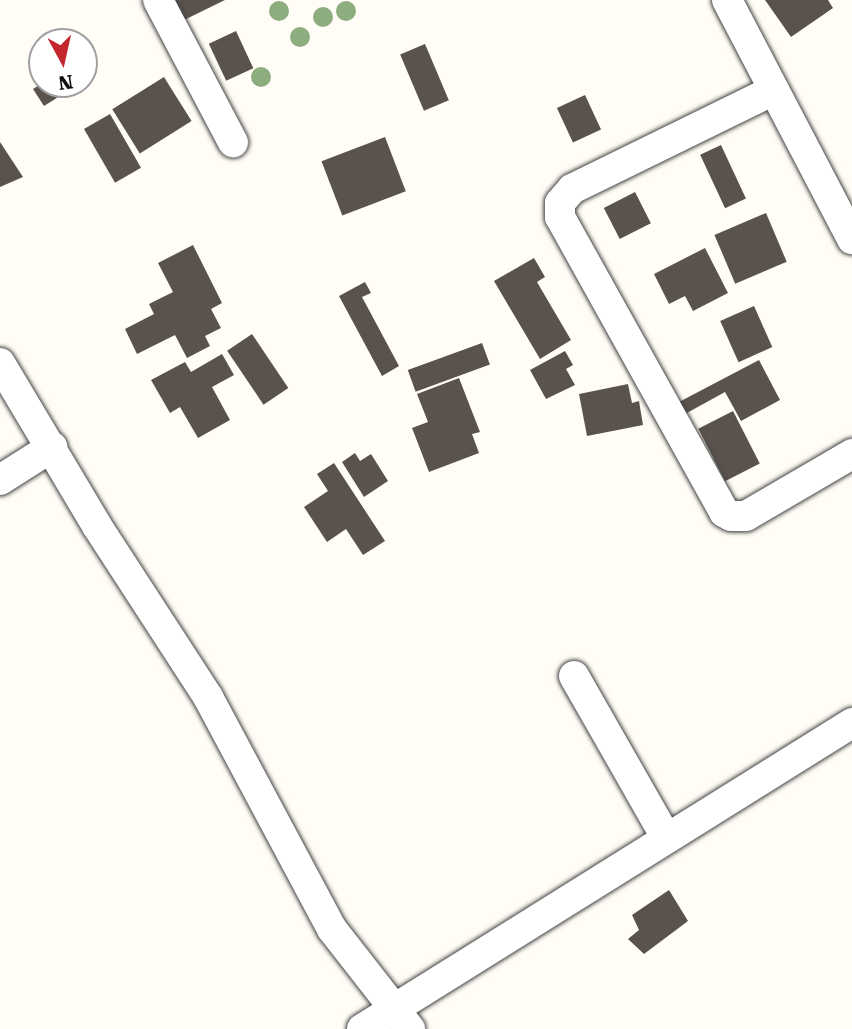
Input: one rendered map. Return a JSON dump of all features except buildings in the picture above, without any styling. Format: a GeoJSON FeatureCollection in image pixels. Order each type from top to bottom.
{"type":"FeatureCollection","features":[{"type":"Feature","properties":{"kind":"street"},"geometry":{"type":"LineString","coordinates":[[158,0],[233,142]]}},
{"type":"Feature","properties":{"kind":"street"},"geometry":{"type":"LineString","coordinates":[[733,2],[774,90],[852,239]]}},
{"type":"Feature","properties":{"kind":"street"},"geometry":{"type":"LineString","coordinates":[[774,90],[572,189],[561,203],[560,218],[724,512],[731,516],[746,516],[852,454]]}},
{"type":"Feature","properties":{"kind":"street"},"geometry":{"type":"LineString","coordinates":[[0,363],[97,526],[208,697],[332,929],[363,972],[404,1019]]}},
{"type":"Feature","properties":{"kind":"street"},"geometry":{"type":"LineString","coordinates":[[0,480],[52,447]]}},
{"type":"Feature","properties":{"kind":"street"},"geometry":{"type":"LineString","coordinates":[[574,676],[666,838]]}},
{"type":"Feature","properties":{"kind":"street"},"geometry":{"type":"LineString","coordinates":[[362,1029],[404,1019],[666,838],[852,723]]}}]}
